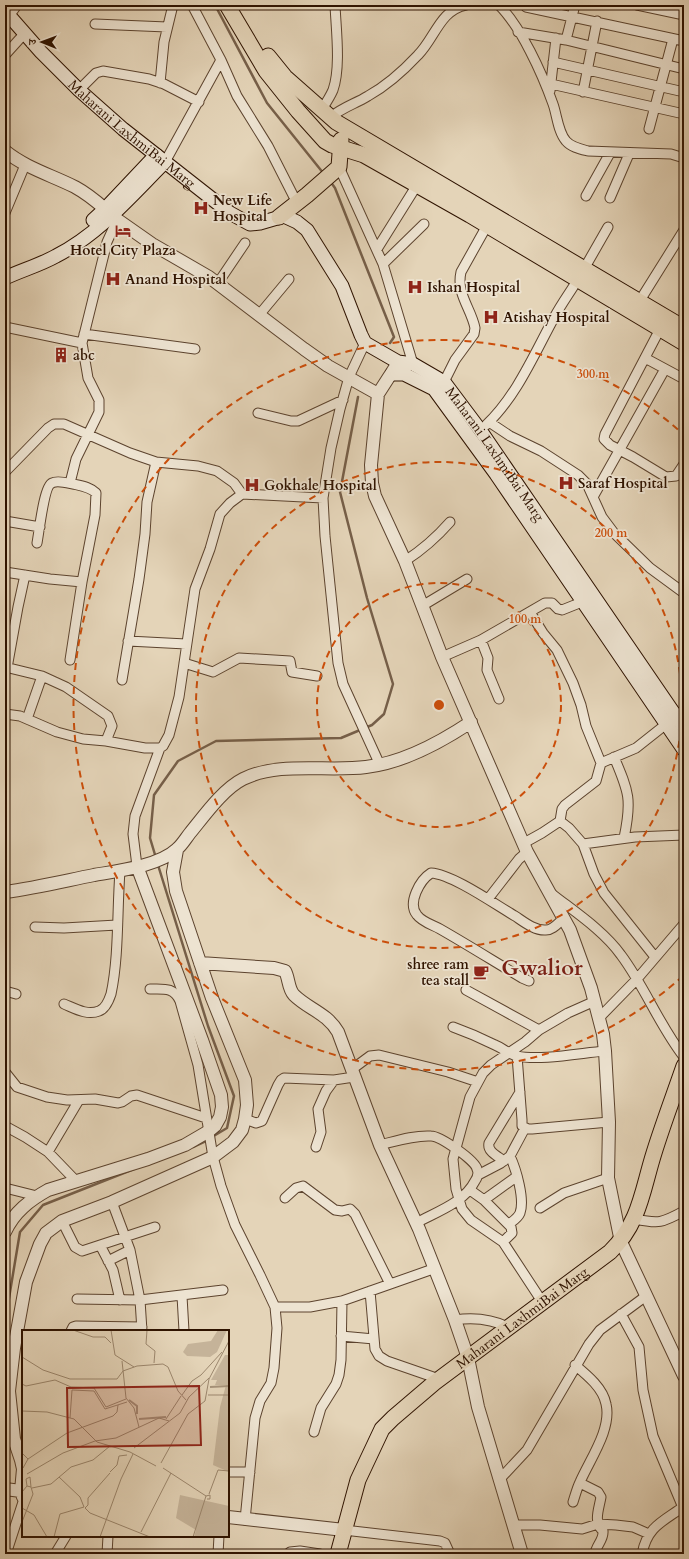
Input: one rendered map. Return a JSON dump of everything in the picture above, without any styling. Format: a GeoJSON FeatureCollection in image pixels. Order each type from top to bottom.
{"type":"FeatureCollection","features":[{"type":"Feature","properties":{"kind":"main road"},"geometry":{"type":"LineString","coordinates":[[227,5],[266,71],[317,133],[325,141],[334,128]]}},
{"type":"Feature","properties":{"kind":"main road"},"geometry":{"type":"LineString","coordinates":[[239,5],[262,48],[273,64],[334,128],[364,155],[417,185],[490,220]]}},
{"type":"Feature","properties":{"kind":"main road","name":"Maharani LaxhmiBai Marg"},"geometry":{"type":"LineString","coordinates":[[7,13],[24,34],[79,90],[123,130],[230,213],[250,224],[260,223],[279,217]]}},
{"type":"Feature","properties":{"kind":"main road"},"geometry":{"type":"LineString","coordinates":[[317,133],[316,126],[318,120],[581,274],[660,329],[684,343]]}},
{"type":"Feature","properties":{"kind":"main road"},"geometry":{"type":"LineString","coordinates":[[279,217],[331,174],[334,128]]}},
{"type":"Feature","properties":{"kind":"main road"},"geometry":{"type":"LineString","coordinates":[[5,278],[56,256],[83,239],[111,215],[160,159]]}},
{"type":"Feature","properties":{"kind":"main road"},"geometry":{"type":"LineString","coordinates":[[5,268],[46,253],[111,215]]}},
{"type":"Feature","properties":{"kind":"main road"},"geometry":{"type":"LineString","coordinates":[[279,217],[284,216],[297,222],[307,230],[342,286],[365,343]]}},
{"type":"Feature","properties":{"kind":"main road"},"geometry":{"type":"LineString","coordinates":[[581,274],[639,302],[684,328]]}},
{"type":"Feature","properties":{"kind":"main road","name":"Maharani LaxhmiBai Marg"},"geometry":{"type":"LineString","coordinates":[[365,343],[398,362],[413,364],[444,382],[485,426],[675,717],[684,728]]}},
{"type":"Feature","properties":{"kind":"main road"},"geometry":{"type":"LineString","coordinates":[[392,374],[404,374],[434,389],[496,474],[582,602],[675,717],[684,750]]}},
{"type":"Feature","properties":{"kind":"main road","name":"Maharani LaxhmiBai Marg"},"geometry":{"type":"LineString","coordinates":[[338,1554],[358,1480],[382,1429],[440,1379],[510,1328],[621,1242],[635,1219],[654,1154],[684,1066]]}},
{"type":"Feature","properties":{"kind":"street"},"geometry":{"type":"LineString","coordinates":[[7,13],[17,5]]}},
{"type":"Feature","properties":{"kind":"street"},"geometry":{"type":"LineString","coordinates":[[192,5],[221,60],[237,96],[268,146],[297,203]]}},
{"type":"Feature","properties":{"kind":"street"},"geometry":{"type":"LineString","coordinates":[[334,128],[333,89],[336,77],[337,49],[335,5]]}},
{"type":"Feature","properties":{"kind":"street"},"geometry":{"type":"LineString","coordinates":[[334,128],[340,110],[357,103],[382,87],[419,54],[441,21],[450,11],[466,5]]}},
{"type":"Feature","properties":{"kind":"street"},"geometry":{"type":"LineString","coordinates":[[499,5],[508,15],[530,51],[550,94],[562,135],[566,142],[577,149],[588,151],[629,154],[671,154],[684,158]]}},
{"type":"Feature","properties":{"kind":"street"},"geometry":{"type":"LineString","coordinates":[[566,40],[575,5]]}},
{"type":"Feature","properties":{"kind":"street"},"geometry":{"type":"LineString","coordinates":[[637,5],[684,15]]}},
{"type":"Feature","properties":{"kind":"street"},"geometry":{"type":"LineString","coordinates":[[526,6],[684,41]]}},
{"type":"Feature","properties":{"kind":"street"},"geometry":{"type":"LineString","coordinates":[[160,83],[164,42],[172,9]]}},
{"type":"Feature","properties":{"kind":"street"},"geometry":{"type":"LineString","coordinates":[[583,92],[597,21]]}},
{"type":"Feature","properties":{"kind":"street"},"geometry":{"type":"LineString","coordinates":[[95,24],[167,27]]}},
{"type":"Feature","properties":{"kind":"street"},"geometry":{"type":"LineString","coordinates":[[518,32],[566,40],[684,69]]}},
{"type":"Feature","properties":{"kind":"street"},"geometry":{"type":"LineString","coordinates":[[5,55],[24,34]]}},
{"type":"Feature","properties":{"kind":"street"},"geometry":{"type":"LineString","coordinates":[[550,94],[556,38]]}},
{"type":"Feature","properties":{"kind":"street"},"geometry":{"type":"LineString","coordinates":[[649,129],[673,39]]}},
{"type":"Feature","properties":{"kind":"street"},"geometry":{"type":"LineString","coordinates":[[160,159],[199,102],[221,60]]}},
{"type":"Feature","properties":{"kind":"street"},"geometry":{"type":"LineString","coordinates":[[553,62],[684,92]]}},
{"type":"Feature","properties":{"kind":"street"},"geometry":{"type":"LineString","coordinates":[[79,90],[96,73],[103,71],[149,79],[199,102]]}},
{"type":"Feature","properties":{"kind":"street"},"geometry":{"type":"LineString","coordinates":[[550,84],[684,114]]}},
{"type":"Feature","properties":{"kind":"street"},"geometry":{"type":"LineString","coordinates":[[5,151],[25,165],[76,188],[152,244],[218,283],[304,349],[349,378],[378,394]]}},
{"type":"Feature","properties":{"kind":"street"},"geometry":{"type":"LineString","coordinates":[[586,196],[610,153]]}},
{"type":"Feature","properties":{"kind":"street"},"geometry":{"type":"LineString","coordinates":[[610,198],[629,154]]}},
{"type":"Feature","properties":{"kind":"street"},"geometry":{"type":"LineString","coordinates":[[5,213],[25,165]]}},
{"type":"Feature","properties":{"kind":"street"},"geometry":{"type":"LineString","coordinates":[[331,174],[377,249],[383,264],[413,364]]}},
{"type":"Feature","properties":{"kind":"street"},"geometry":{"type":"LineString","coordinates":[[377,249],[417,185]]}},
{"type":"Feature","properties":{"kind":"street"},"geometry":{"type":"LineString","coordinates":[[70,483],[76,459],[99,412],[100,406],[99,400],[88,378],[83,338],[107,242],[111,215]]}},
{"type":"Feature","properties":{"kind":"street"},"geometry":{"type":"LineString","coordinates":[[444,382],[455,360],[474,334],[475,328],[460,289],[459,282],[461,272],[490,220]]}},
{"type":"Feature","properties":{"kind":"street"},"geometry":{"type":"LineString","coordinates":[[383,264],[424,224]]}},
{"type":"Feature","properties":{"kind":"street"},"geometry":{"type":"LineString","coordinates":[[470,438],[485,426],[506,403],[608,228]]}},
{"type":"Feature","properties":{"kind":"street"},"geometry":{"type":"LineString","coordinates":[[639,302],[684,230]]}},
{"type":"Feature","properties":{"kind":"street"},"geometry":{"type":"LineString","coordinates":[[218,283],[245,243]]}},
{"type":"Feature","properties":{"kind":"street"},"geometry":{"type":"LineString","coordinates":[[259,315],[289,279]]}},
{"type":"Feature","properties":{"kind":"street"},"geometry":{"type":"LineString","coordinates":[[5,327],[83,338],[195,348]]}},
{"type":"Feature","properties":{"kind":"street"},"geometry":{"type":"LineString","coordinates":[[660,329],[605,434],[606,442],[666,477],[676,476],[684,464]]}},
{"type":"Feature","properties":{"kind":"street"},"geometry":{"type":"LineString","coordinates":[[365,343],[349,378],[342,400],[331,448],[323,498],[324,536],[338,663],[343,684],[380,765]]}},
{"type":"Feature","properties":{"kind":"street"},"geometry":{"type":"LineString","coordinates":[[645,358],[684,379]]}},
{"type":"Feature","properties":{"kind":"street"},"geometry":{"type":"LineString","coordinates":[[398,362],[392,374],[378,394],[371,465],[372,483],[375,496],[405,561],[442,658],[526,848],[547,890],[570,930],[595,1001],[605,1051],[609,1122],[608,1178],[621,1242],[684,1376]]}},
{"type":"Feature","properties":{"kind":"street"},"geometry":{"type":"LineString","coordinates":[[594,497],[665,368]]}},
{"type":"Feature","properties":{"kind":"street"},"geometry":{"type":"LineString","coordinates":[[258,413],[298,421],[342,400]]}},
{"type":"Feature","properties":{"kind":"street"},"geometry":{"type":"LineString","coordinates":[[5,472],[48,428],[54,424],[64,424],[130,453],[156,462],[198,466],[217,471],[234,484],[242,494]]}},
{"type":"Feature","properties":{"kind":"street"},"geometry":{"type":"LineString","coordinates":[[485,426],[541,450],[558,460],[578,475],[586,484],[594,497],[602,517],[614,533],[650,568],[684,592]]}},
{"type":"Feature","properties":{"kind":"street"},"geometry":{"type":"LineString","coordinates":[[122,680],[141,566],[147,502],[156,462]]}},
{"type":"Feature","properties":{"kind":"street"},"geometry":{"type":"LineString","coordinates":[[37,543],[47,487],[50,483],[70,483],[88,488],[96,493],[93,533],[82,582],[70,660]]}},
{"type":"Feature","properties":{"kind":"street"},"geometry":{"type":"LineString","coordinates":[[5,1232],[9,1223],[20,1210],[37,1196],[48,1190],[148,1160],[185,1145],[209,1132],[215,1126],[220,1117],[222,1107],[220,1095],[140,866],[133,834],[135,816],[160,748],[163,746],[169,735],[178,697],[195,589],[210,549],[220,514],[230,503],[242,494],[323,498]]}},
{"type":"Feature","properties":{"kind":"street"},"geometry":{"type":"LineString","coordinates":[[5,521],[40,527]]}},
{"type":"Feature","properties":{"kind":"street"},"geometry":{"type":"LineString","coordinates":[[405,561],[424,549],[450,522]]}},
{"type":"Feature","properties":{"kind":"street"},"geometry":{"type":"LineString","coordinates":[[5,572],[82,582]]}},
{"type":"Feature","properties":{"kind":"street"},"geometry":{"type":"LineString","coordinates":[[25,575],[6,667],[42,676],[66,687],[108,716],[112,726],[106,741]]}},
{"type":"Feature","properties":{"kind":"street"},"geometry":{"type":"LineString","coordinates":[[422,606],[467,579]]}},
{"type":"Feature","properties":{"kind":"street"},"geometry":{"type":"LineString","coordinates":[[442,658],[481,640],[549,602],[562,610],[582,602]]}},
{"type":"Feature","properties":{"kind":"street"},"geometry":{"type":"LineString","coordinates":[[488,899],[526,848],[542,833],[560,821],[562,809],[565,805],[596,781],[601,763],[586,726],[573,684],[557,650],[543,633],[530,612]]}},
{"type":"Feature","properties":{"kind":"street"},"geometry":{"type":"LineString","coordinates":[[481,640],[488,658],[487,670],[499,699]]}},
{"type":"Feature","properties":{"kind":"street"},"geometry":{"type":"LineString","coordinates":[[128,641],[186,644]]}},
{"type":"Feature","properties":{"kind":"street"},"geometry":{"type":"LineString","coordinates":[[184,663],[213,672],[239,658],[290,661],[292,672],[317,676]]}},
{"type":"Feature","properties":{"kind":"street"},"geometry":{"type":"LineString","coordinates":[[28,719],[42,676]]}},
{"type":"Feature","properties":{"kind":"street"},"geometry":{"type":"LineString","coordinates":[[5,714],[20,716],[70,737],[106,741],[145,748],[160,748]]}},
{"type":"Feature","properties":{"kind":"street"},"geometry":{"type":"LineString","coordinates":[[601,763],[636,748],[675,717]]}},
{"type":"Feature","properties":{"kind":"street"},"geometry":{"type":"LineString","coordinates":[[5,892],[54,885],[120,871],[140,866],[172,852],[207,812],[228,791],[243,780],[263,772],[279,770],[353,768],[380,765],[407,756],[438,742],[471,722]]}},
{"type":"Feature","properties":{"kind":"street"},"geometry":{"type":"LineString","coordinates":[[614,757],[627,791],[629,802],[624,838]]}},
{"type":"Feature","properties":{"kind":"street"},"geometry":{"type":"LineString","coordinates":[[560,821],[569,828],[583,844],[594,874],[604,893],[655,957]]}},
{"type":"Feature","properties":{"kind":"street"},"geometry":{"type":"LineString","coordinates":[[583,844],[624,838],[684,835]]}},
{"type":"Feature","properties":{"kind":"street"},"geometry":{"type":"LineString","coordinates":[[22,1464],[14,1438],[10,1412],[10,1372],[26,1282],[33,1259],[46,1233],[62,1221],[112,1202],[212,1156],[233,1142],[242,1130],[245,1119],[247,1106],[244,1080],[212,998],[174,881],[174,861],[172,852]]}},
{"type":"Feature","properties":{"kind":"street"},"geometry":{"type":"LineString","coordinates":[[64,1004],[83,1012],[92,1013],[100,1011],[105,1007],[110,996],[117,925],[120,871]]}},
{"type":"Feature","properties":{"kind":"street"},"geometry":{"type":"LineString","coordinates":[[529,981],[420,919],[413,909],[413,900],[424,878],[431,873],[446,877],[488,899],[536,930],[553,928],[563,919]]}},
{"type":"Feature","properties":{"kind":"street"},"geometry":{"type":"LineString","coordinates":[[547,890],[612,944],[637,979],[668,1035],[684,1057]]}},
{"type":"Feature","properties":{"kind":"street"},"geometry":{"type":"LineString","coordinates":[[599,1018],[637,979],[684,924]]}},
{"type":"Feature","properties":{"kind":"street"},"geometry":{"type":"LineString","coordinates":[[35,927],[64,928],[117,925]]}},
{"type":"Feature","properties":{"kind":"street"},"geometry":{"type":"LineString","coordinates":[[200,962],[274,968],[285,971],[292,993],[326,1017],[338,1032],[352,1074],[380,1145],[416,1223],[468,1358],[478,1407],[522,1554]]}},
{"type":"Feature","properties":{"kind":"street"},"geometry":{"type":"LineString","coordinates":[[150,989],[166,989],[173,991],[177,995],[198,1065],[212,1156],[235,1225],[275,1308],[277,1328],[274,1368],[270,1383],[260,1401],[255,1418],[245,1520]]}},
{"type":"Feature","properties":{"kind":"street"},"geometry":{"type":"LineString","coordinates":[[466,990],[539,1030]]}},
{"type":"Feature","properties":{"kind":"street"},"geometry":{"type":"LineString","coordinates":[[5,992],[16,994]]}},
{"type":"Feature","properties":{"kind":"street"},"geometry":{"type":"LineString","coordinates":[[543,1303],[503,1242],[471,1220],[462,1209],[458,1200],[453,1173],[453,1159],[470,1097],[483,1073],[491,1065],[525,1042],[539,1030],[568,1013],[595,1001]]}},
{"type":"Feature","properties":{"kind":"street"},"geometry":{"type":"LineString","coordinates":[[453,1027],[479,1036],[499,1046],[508,1053],[517,1056],[539,1057],[605,1051]]}},
{"type":"Feature","properties":{"kind":"street"},"geometry":{"type":"LineString","coordinates":[[245,1119],[256,1123],[262,1121],[278,1085],[284,1078],[334,1080],[352,1074],[370,1056],[379,1055],[448,1072],[478,1082]]}},
{"type":"Feature","properties":{"kind":"street"},"geometry":{"type":"LineString","coordinates":[[517,1056],[522,1126],[532,1129],[609,1122]]}},
{"type":"Feature","properties":{"kind":"street"},"geometry":{"type":"LineString","coordinates":[[5,1072],[17,1087],[54,1098],[79,1100],[96,1099],[118,1103],[131,1096],[137,1095],[206,1118]]}},
{"type":"Feature","properties":{"kind":"street"},"geometry":{"type":"LineString","coordinates":[[316,1147],[321,1132],[318,1108],[326,1091],[334,1080]]}},
{"type":"Feature","properties":{"kind":"street"},"geometry":{"type":"LineString","coordinates":[[509,1224],[520,1213],[520,1187],[507,1158],[490,1151],[488,1146],[520,1092]]}},
{"type":"Feature","properties":{"kind":"street"},"geometry":{"type":"LineString","coordinates":[[48,1152],[79,1100]]}},
{"type":"Feature","properties":{"kind":"street"},"geometry":{"type":"LineString","coordinates":[[5,1126],[48,1152],[76,1181]]}},
{"type":"Feature","properties":{"kind":"street"},"geometry":{"type":"LineString","coordinates":[[416,1223],[458,1200],[470,1190],[478,1175],[507,1158],[525,1128]]}},
{"type":"Feature","properties":{"kind":"street"},"geometry":{"type":"LineString","coordinates":[[380,1145],[432,1136],[447,1142],[474,1164],[477,1168],[478,1175]]}},
{"type":"Feature","properties":{"kind":"street"},"geometry":{"type":"LineString","coordinates":[[484,1200],[516,1177]]}},
{"type":"Feature","properties":{"kind":"street"},"geometry":{"type":"LineString","coordinates":[[540,1208],[564,1193],[608,1178]]}},
{"type":"Feature","properties":{"kind":"street"},"geometry":{"type":"LineString","coordinates":[[285,1198],[296,1188],[303,1186],[335,1210],[342,1211],[350,1209],[355,1214],[390,1284]]}},
{"type":"Feature","properties":{"kind":"street"},"geometry":{"type":"LineString","coordinates":[[5,1188],[37,1196]]}},
{"type":"Feature","properties":{"kind":"street"},"geometry":{"type":"LineString","coordinates":[[470,1190],[484,1200],[511,1227],[512,1233],[503,1242]]}},
{"type":"Feature","properties":{"kind":"street"},"geometry":{"type":"LineString","coordinates":[[72,1330],[73,1327],[76,1326],[142,1329],[140,1300],[130,1250],[112,1202]]}},
{"type":"Feature","properties":{"kind":"street"},"geometry":{"type":"LineString","coordinates":[[635,1219],[658,1223],[665,1222],[684,1211]]}},
{"type":"Feature","properties":{"kind":"street"},"geometry":{"type":"LineString","coordinates":[[62,1221],[75,1247],[82,1251],[155,1227]]}},
{"type":"Feature","properties":{"kind":"street"},"geometry":{"type":"LineString","coordinates":[[100,1245],[113,1270],[120,1300]]}},
{"type":"Feature","properties":{"kind":"street"},"geometry":{"type":"LineString","coordinates":[[108,1261],[130,1250]]}},
{"type":"Feature","properties":{"kind":"street"},"geometry":{"type":"LineString","coordinates":[[275,1308],[310,1307],[342,1301],[434,1269]]}},
{"type":"Feature","properties":{"kind":"street"},"geometry":{"type":"LineString","coordinates":[[77,1299],[140,1300],[222,1290]]}},
{"type":"Feature","properties":{"kind":"street"},"geometry":{"type":"LineString","coordinates":[[370,1291],[375,1349],[379,1356],[384,1360],[440,1379]]}},
{"type":"Feature","properties":{"kind":"street"},"geometry":{"type":"LineString","coordinates":[[182,1296],[184,1330]]}},
{"type":"Feature","properties":{"kind":"street"},"geometry":{"type":"LineString","coordinates":[[499,1480],[526,1450],[575,1366],[600,1330],[646,1296]]}},
{"type":"Feature","properties":{"kind":"street"},"geometry":{"type":"LineString","coordinates":[[314,1432],[321,1408],[336,1384],[339,1375],[341,1360],[342,1301]]}},
{"type":"Feature","properties":{"kind":"street"},"geometry":{"type":"LineString","coordinates":[[621,1314],[639,1347],[643,1390],[653,1436],[683,1508],[654,1528],[649,1534],[642,1554]]}},
{"type":"Feature","properties":{"kind":"street"},"geometry":{"type":"LineString","coordinates":[[454,1320],[477,1318],[493,1320],[510,1328]]}},
{"type":"Feature","properties":{"kind":"street"},"geometry":{"type":"LineString","coordinates":[[341,1336],[374,1339]]}},
{"type":"Feature","properties":{"kind":"street"},"geometry":{"type":"LineString","coordinates":[[573,1502],[580,1483],[602,1437],[608,1415],[606,1402],[600,1391],[587,1375],[575,1366]]}},
{"type":"Feature","properties":{"kind":"street"},"geometry":{"type":"LineString","coordinates":[[229,1472],[250,1472]]}},
{"type":"Feature","properties":{"kind":"street"},"geometry":{"type":"LineString","coordinates":[[6,1554],[22,1474]]}},
{"type":"Feature","properties":{"kind":"street"},"geometry":{"type":"LineString","coordinates":[[580,1483],[600,1494],[597,1516],[598,1527],[604,1531],[604,1534],[595,1554]]}},
{"type":"Feature","properties":{"kind":"street"},"geometry":{"type":"LineString","coordinates":[[229,1518],[440,1541],[445,1543],[450,1554]]}},
{"type":"Feature","properties":{"kind":"street"},"geometry":{"type":"LineString","coordinates":[[513,1525],[540,1525],[582,1529],[598,1524],[632,1527],[649,1534]]}},
{"type":"Feature","properties":{"kind":"street"},"geometry":{"type":"LineString","coordinates":[[55,1554],[65,1537]]}},
{"type":"Feature","properties":{"kind":"street"},"geometry":{"type":"LineString","coordinates":[[106,1554],[108,1537]]}},
{"type":"Feature","properties":{"kind":"street"},"geometry":{"type":"LineString","coordinates":[[218,1554],[219,1537]]}},
{"type":"Feature","properties":{"kind":"street"},"geometry":{"type":"LineString","coordinates":[[288,1554],[295,1551],[320,1554]]}},
{"type":"Feature","properties":{"kind":"waterway"},"geometry":{"type":"LineString","coordinates":[[215,5],[267,103],[324,174]]}},
{"type":"Feature","properties":{"kind":"waterway"},"geometry":{"type":"LineString","coordinates":[[330,181],[335,188],[394,337],[390,343]]}},
{"type":"Feature","properties":{"kind":"waterway"},"geometry":{"type":"LineString","coordinates":[[156,858],[150,838],[154,795],[178,761],[216,741],[341,738],[372,725],[384,714],[393,684],[367,598],[340,492],[358,397]]}},
{"type":"Feature","properties":{"kind":"waterway"},"geometry":{"type":"LineString","coordinates":[[158,865],[208,1026],[234,1096],[227,1128],[212,1137]]}},
{"type":"Feature","properties":{"kind":"waterway"},"geometry":{"type":"LineString","coordinates":[[193,1147],[208,1140]]}},
{"type":"Feature","properties":{"kind":"waterway"},"geometry":{"type":"LineString","coordinates":[[5,1322],[20,1232],[43,1205],[134,1169]]}},
{"type":"Feature","properties":{"kind":"waterway"},"geometry":{"type":"LineString","coordinates":[[5,1447],[8,1477],[7,1485]]}},
{"type":"Feature","properties":{"kind":"waterway"},"geometry":{"type":"LineString","coordinates":[[5,1505],[7,1492]]}},
{"type":"Feature","properties":{"kind":"place","name":"New Life Hospital"},"geometry":{"type":"Point","coordinates":[201,208]}},
{"type":"Feature","properties":{"kind":"place","name":"Hotel City Plaza"},"geometry":{"type":"Point","coordinates":[123,231]}},
{"type":"Feature","properties":{"kind":"place","name":"Anand Hospital"},"geometry":{"type":"Point","coordinates":[113,279]}},
{"type":"Feature","properties":{"kind":"place","name":"Ishan Hospital"},"geometry":{"type":"Point","coordinates":[415,287]}},
{"type":"Feature","properties":{"kind":"place","name":"Atishay Hospital"},"geometry":{"type":"Point","coordinates":[491,317]}},
{"type":"Feature","properties":{"kind":"place","name":"abc"},"geometry":{"type":"Point","coordinates":[61,355]}},
{"type":"Feature","properties":{"kind":"place","name":"Saraf Hospital"},"geometry":{"type":"Point","coordinates":[566,483]}},
{"type":"Feature","properties":{"kind":"place","name":"Gokhale Hospital"},"geometry":{"type":"Point","coordinates":[252,485]}},
{"type":"Feature","properties":{"kind":"place","name":"shree ram tea stall"},"geometry":{"type":"Point","coordinates":[481,972]}},
{"type":"Feature","properties":{"kind":"district","name":"Gwalior"},"geometry":{"type":"Point","coordinates":[542,967]}}]}
